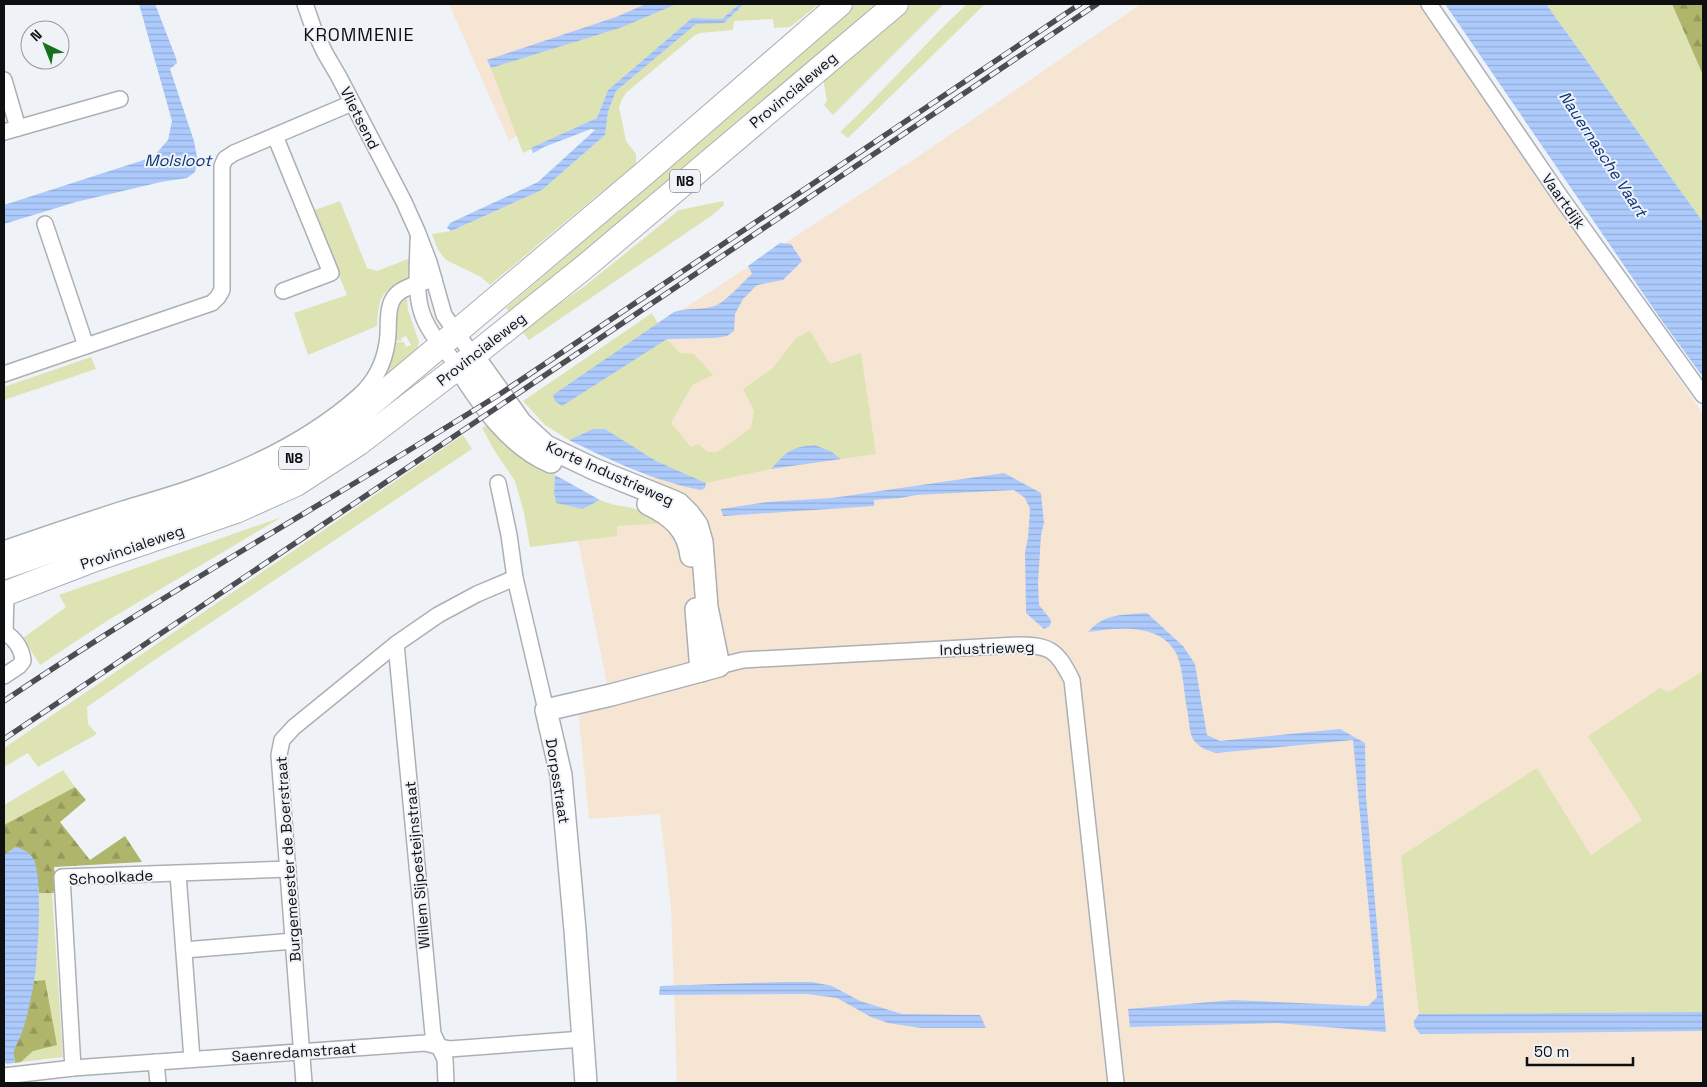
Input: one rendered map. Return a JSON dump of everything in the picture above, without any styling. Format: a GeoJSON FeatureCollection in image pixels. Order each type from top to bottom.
{"type":"FeatureCollection","features":[{"type":"Feature","properties":{"kind":"main road","name":"Provincialeweg"},"geometry":{"type":"LineString","coordinates":[[4,567],[228,489],[283,464],[306,451],[349,422],[449,339],[840,4]]}},
{"type":"Feature","properties":{"kind":"main road","name":"Provincialeweg"},"geometry":{"type":"LineString","coordinates":[[5,594],[90,561],[236,511],[296,484],[358,443],[466,362],[612,244],[896,4]]}},
{"type":"Feature","properties":{"kind":"street","name":"Vlietsend"},"geometry":{"type":"LineString","coordinates":[[305,4],[314,30],[418,231],[434,279],[449,339],[466,362]]}},
{"type":"Feature","properties":{"kind":"street","name":"Vaartdijk"},"geometry":{"type":"LineString","coordinates":[[1429,4],[1562,199],[1703,395]]}},
{"type":"Feature","properties":{"kind":"street"},"geometry":{"type":"LineString","coordinates":[[4,80],[11,130],[120,99]]}},
{"type":"Feature","properties":{"kind":"street"},"geometry":{"type":"LineString","coordinates":[[4,374],[212,303],[222,290],[222,166],[225,159],[234,152],[352,103]]}},
{"type":"Feature","properties":{"kind":"street"},"geometry":{"type":"LineString","coordinates":[[275,136],[331,273],[283,291]]}},
{"type":"Feature","properties":{"kind":"street"},"geometry":{"type":"LineString","coordinates":[[45,224],[86,346]]}},
{"type":"Feature","properties":{"kind":"street","name":"Vlietsend"},"geometry":{"type":"LineString","coordinates":[[418,231],[417,285],[423,315],[434,335],[449,339]]}},
{"type":"Feature","properties":{"kind":"street"},"geometry":{"type":"LineString","coordinates":[[4,548],[202,484],[267,457],[315,428],[362,394],[374,379],[388,342],[390,304],[393,298],[400,292],[434,279]]}},
{"type":"Feature","properties":{"kind":"street","name":"Korte Industrieweg"},"geometry":{"type":"LineString","coordinates":[[466,362],[540,441],[594,468],[673,501],[689,514],[697,526],[702,542],[710,668]]}},
{"type":"Feature","properties":{"kind":"street","name":"Dorpsstraat"},"geometry":{"type":"LineString","coordinates":[[498,483],[509,535],[515,578],[561,775],[586,1083]]}},
{"type":"Feature","properties":{"kind":"street","name":"Burgemeester de Boerstraat"},"geometry":{"type":"LineString","coordinates":[[304,1083],[279,755],[282,740],[294,727],[396,644],[438,615],[477,594],[515,578]]}},
{"type":"Feature","properties":{"kind":"street","name":"Provincialeweg"},"geometry":{"type":"LineString","coordinates":[[4,632],[5,594]]}},
{"type":"Feature","properties":{"kind":"street"},"geometry":{"type":"LineString","coordinates":[[4,632],[18,646],[23,660],[19,666],[4,676]]}},
{"type":"Feature","properties":{"kind":"street","name":"Willem Sijpesteijnstraat"},"geometry":{"type":"LineString","coordinates":[[396,644],[433,1034],[445,1059],[446,1083]]}},
{"type":"Feature","properties":{"kind":"street","name":"Industrieweg"},"geometry":{"type":"LineString","coordinates":[[546,710],[611,696],[744,660],[1017,645],[1037,645],[1053,652],[1064,664],[1072,680],[1116,1083]]}},
{"type":"Feature","properties":{"kind":"street","name":"Schoolkade"},"geometry":{"type":"LineString","coordinates":[[73,1068],[62,877],[288,869]]}},
{"type":"Feature","properties":{"kind":"street"},"geometry":{"type":"LineString","coordinates":[[178,874],[192,1059]]}},
{"type":"Feature","properties":{"kind":"street"},"geometry":{"type":"LineString","coordinates":[[184,950],[294,941]]}},
{"type":"Feature","properties":{"kind":"street","name":"Saenredamstraat"},"geometry":{"type":"LineString","coordinates":[[4,1076],[31,1078],[73,1068],[425,1043],[449,1049],[583,1039]]}},
{"type":"Feature","properties":{"kind":"street"},"geometry":{"type":"LineString","coordinates":[[156,1062],[158,1083]]}},
{"type":"Feature","properties":{"kind":"shaded area"},"geometry":{"type":"Polygon","coordinates":[[[449,4],[700,4],[671,21],[509,141],[449,4]]]}},
{"type":"Feature","properties":{"kind":"shaded area"},"geometry":{"type":"Polygon","coordinates":[[[1141,4],[1422,4],[1703,414],[1703,1083],[677,1083],[671,908],[660,814],[589,819],[577,700],[608,689],[577,536],[674,495],[543,400],[916,158],[1141,4]]]}},
{"type":"Feature","properties":{"kind":"green space"},"geometry":{"type":"Polygon","coordinates":[[[677,4],[739,4],[722,19],[692,18],[608,90],[597,118],[523,153],[491,68],[620,28],[677,4]]]}},
{"type":"Feature","properties":{"kind":"green space"},"geometry":{"type":"Polygon","coordinates":[[[744,4],[819,4],[790,27],[774,28],[773,19],[734,21],[733,30],[700,33],[627,92],[619,107],[626,141],[636,154],[636,166],[594,198],[490,285],[481,277],[446,260],[438,250],[432,234],[451,231],[542,190],[605,135],[608,112],[616,91],[696,23],[724,23],[744,4]]]}},
{"type":"Feature","properties":{"kind":"green space"},"geometry":{"type":"Polygon","coordinates":[[[855,4],[884,4],[513,315],[506,308],[731,115],[784,63],[855,4]]]}},
{"type":"Feature","properties":{"kind":"green space"},"geometry":{"type":"Polygon","coordinates":[[[912,4],[944,4],[833,115],[824,105],[827,101],[823,78],[912,4]]]}},
{"type":"Feature","properties":{"kind":"green space"},"geometry":{"type":"Polygon","coordinates":[[[967,4],[985,4],[848,138],[840,132],[935,36],[967,4]]]}},
{"type":"Feature","properties":{"kind":"green space"},"geometry":{"type":"Polygon","coordinates":[[[1546,4],[1672,4],[1703,75],[1703,222],[1546,4]]]}},
{"type":"Feature","properties":{"kind":"green space"},"geometry":{"type":"Polygon","coordinates":[[[1672,4],[1703,4],[1703,75],[1672,4]]]}},
{"type":"Feature","properties":{"kind":"green space"},"geometry":{"type":"Polygon","coordinates":[[[340,201],[367,268],[377,271],[413,257],[409,279],[392,287],[383,296],[380,301],[377,326],[308,355],[294,313],[347,295],[312,211],[340,201]]]}},
{"type":"Feature","properties":{"kind":"green space"},"geometry":{"type":"Polygon","coordinates":[[[723,201],[724,205],[711,216],[529,340],[521,330],[585,286],[679,210],[723,201]]]}},
{"type":"Feature","properties":{"kind":"green space"},"geometry":{"type":"Polygon","coordinates":[[[407,298],[408,310],[419,342],[416,353],[376,390],[391,342],[404,342],[406,347],[411,345],[406,336],[401,338],[402,341],[392,340],[397,308],[407,298]]]}},
{"type":"Feature","properties":{"kind":"green space"},"geometry":{"type":"Polygon","coordinates":[[[652,313],[667,339],[680,353],[694,354],[713,375],[692,385],[671,423],[691,447],[698,444],[708,452],[717,452],[751,428],[754,411],[743,389],[772,369],[796,338],[810,331],[830,364],[861,353],[876,454],[841,459],[832,452],[782,457],[771,469],[706,483],[656,461],[593,429],[569,440],[545,425],[523,401],[652,313]]]}},
{"type":"Feature","properties":{"kind":"green space"},"geometry":{"type":"Polygon","coordinates":[[[91,357],[96,369],[4,400],[4,387],[91,357]]]}},
{"type":"Feature","properties":{"kind":"green space"},"geometry":{"type":"Polygon","coordinates":[[[489,424],[521,454],[555,475],[554,492],[583,509],[600,500],[638,510],[666,523],[617,526],[617,536],[530,547],[524,513],[515,481],[482,428],[489,424]]]}},
{"type":"Feature","properties":{"kind":"green space"},"geometry":{"type":"Polygon","coordinates":[[[463,435],[472,449],[87,707],[88,724],[97,734],[38,767],[28,753],[4,767],[4,748],[463,435]]]}},
{"type":"Feature","properties":{"kind":"green space"},"geometry":{"type":"Polygon","coordinates":[[[282,517],[110,619],[40,665],[23,638],[66,607],[59,595],[282,517]]]}},
{"type":"Feature","properties":{"kind":"green space"},"geometry":{"type":"Polygon","coordinates":[[[1703,671],[1703,1012],[1419,1014],[1401,856],[1537,768],[1591,855],[1642,820],[1588,736],[1660,688],[1669,692],[1703,671]]]}},
{"type":"Feature","properties":{"kind":"green space"},"geometry":{"type":"Polygon","coordinates":[[[63,770],[75,787],[4,825],[4,805],[63,770]]]}},
{"type":"Feature","properties":{"kind":"green space"},"geometry":{"type":"Polygon","coordinates":[[[75,787],[86,800],[60,822],[90,860],[125,836],[142,862],[54,867],[57,892],[39,893],[34,860],[16,847],[4,855],[4,825],[75,787]]]}},
{"type":"Feature","properties":{"kind":"green space"},"geometry":{"type":"Polygon","coordinates":[[[39,893],[52,893],[63,1057],[21,1062],[33,1051],[44,980],[34,981],[39,893]]]}},
{"type":"Feature","properties":{"kind":"green space"},"geometry":{"type":"Polygon","coordinates":[[[45,980],[57,1045],[33,1051],[21,1062],[15,1063],[13,1050],[21,1034],[34,981],[45,980]]]}},
{"type":"Feature","properties":{"kind":"water","name":"Molsloot"},"geometry":{"type":"Polygon","coordinates":[[[139,4],[155,4],[176,58],[177,63],[170,69],[194,141],[198,162],[195,172],[187,178],[161,182],[76,202],[4,224],[4,205],[153,157],[168,140],[172,121],[139,4]]]}},
{"type":"Feature","properties":{"kind":"water"},"geometry":{"type":"Polygon","coordinates":[[[646,4],[677,4],[620,28],[491,68],[487,60],[616,17],[646,4]]]}},
{"type":"Feature","properties":{"kind":"water"},"geometry":{"type":"Polygon","coordinates":[[[739,4],[744,4],[724,23],[696,24],[616,91],[608,112],[605,135],[542,190],[451,231],[447,228],[450,223],[538,182],[595,130],[591,129],[533,153],[531,148],[597,118],[608,90],[692,18],[722,19],[739,4]]]}},
{"type":"Feature","properties":{"kind":"water","name":"Nauernasche Vaart"},"geometry":{"type":"Polygon","coordinates":[[[1445,4],[1546,4],[1703,222],[1703,377],[1662,321],[1445,4]]]}},
{"type":"Feature","properties":{"kind":"water"},"geometry":{"type":"Polygon","coordinates":[[[780,243],[791,244],[802,261],[783,280],[757,285],[743,299],[735,314],[734,331],[727,336],[667,339],[562,406],[555,401],[553,395],[674,312],[706,308],[721,303],[752,274],[748,266],[780,243]]]}},
{"type":"Feature","properties":{"kind":"water"},"geometry":{"type":"Polygon","coordinates":[[[593,429],[605,429],[656,461],[706,483],[705,488],[701,490],[650,476],[617,463],[569,440],[593,429]]]}},
{"type":"Feature","properties":{"kind":"water"},"geometry":{"type":"Polygon","coordinates":[[[815,445],[832,452],[841,459],[771,469],[790,451],[800,447],[815,445]]]}},
{"type":"Feature","properties":{"kind":"water"},"geometry":{"type":"Polygon","coordinates":[[[1004,473],[1041,493],[1044,523],[1041,535],[1038,583],[1039,605],[1051,620],[1050,626],[1044,629],[1026,613],[1025,552],[1030,509],[1025,498],[1014,490],[917,495],[874,500],[874,506],[723,516],[721,509],[767,502],[832,498],[1004,473]]]}},
{"type":"Feature","properties":{"kind":"water"},"geometry":{"type":"Polygon","coordinates":[[[555,475],[600,500],[583,509],[556,503],[554,492],[555,475]]]}},
{"type":"Feature","properties":{"kind":"water"},"geometry":{"type":"Polygon","coordinates":[[[1147,613],[1183,646],[1195,664],[1207,735],[1220,741],[1340,729],[1365,743],[1366,796],[1386,1032],[1277,1023],[1130,1027],[1128,1009],[1233,1000],[1368,1006],[1377,997],[1353,740],[1216,753],[1201,747],[1192,736],[1180,665],[1176,653],[1168,643],[1159,636],[1136,629],[1111,629],[1088,632],[1101,621],[1108,618],[1147,613]]]}},
{"type":"Feature","properties":{"kind":"water"},"geometry":{"type":"Polygon","coordinates":[[[16,847],[30,855],[34,860],[37,870],[39,901],[38,939],[34,982],[29,1009],[14,1050],[15,1063],[6,1064],[4,1060],[4,855],[16,847]]]}},
{"type":"Feature","properties":{"kind":"water"},"geometry":{"type":"Polygon","coordinates":[[[812,982],[832,986],[860,1001],[902,1014],[980,1015],[986,1028],[921,1028],[888,1023],[871,1017],[837,998],[807,994],[659,995],[660,986],[812,982]]]}},
{"type":"Feature","properties":{"kind":"water"},"geometry":{"type":"Polygon","coordinates":[[[1703,1012],[1703,1031],[1420,1034],[1414,1026],[1414,1021],[1419,1014],[1703,1012]]]}},
{"type":"Feature","properties":{"kind":"railway"},"geometry":{"type":"LineString","coordinates":[[4,701],[188,583],[500,394],[1080,4]]}},
{"type":"Feature","properties":{"kind":"railway"},"geometry":{"type":"LineString","coordinates":[[4,739],[1097,4]]}},
{"type":"Feature","properties":{"kind":"district","name":"KROMMENIE"},"geometry":{"type":"Point","coordinates":[359,34]}}]}
